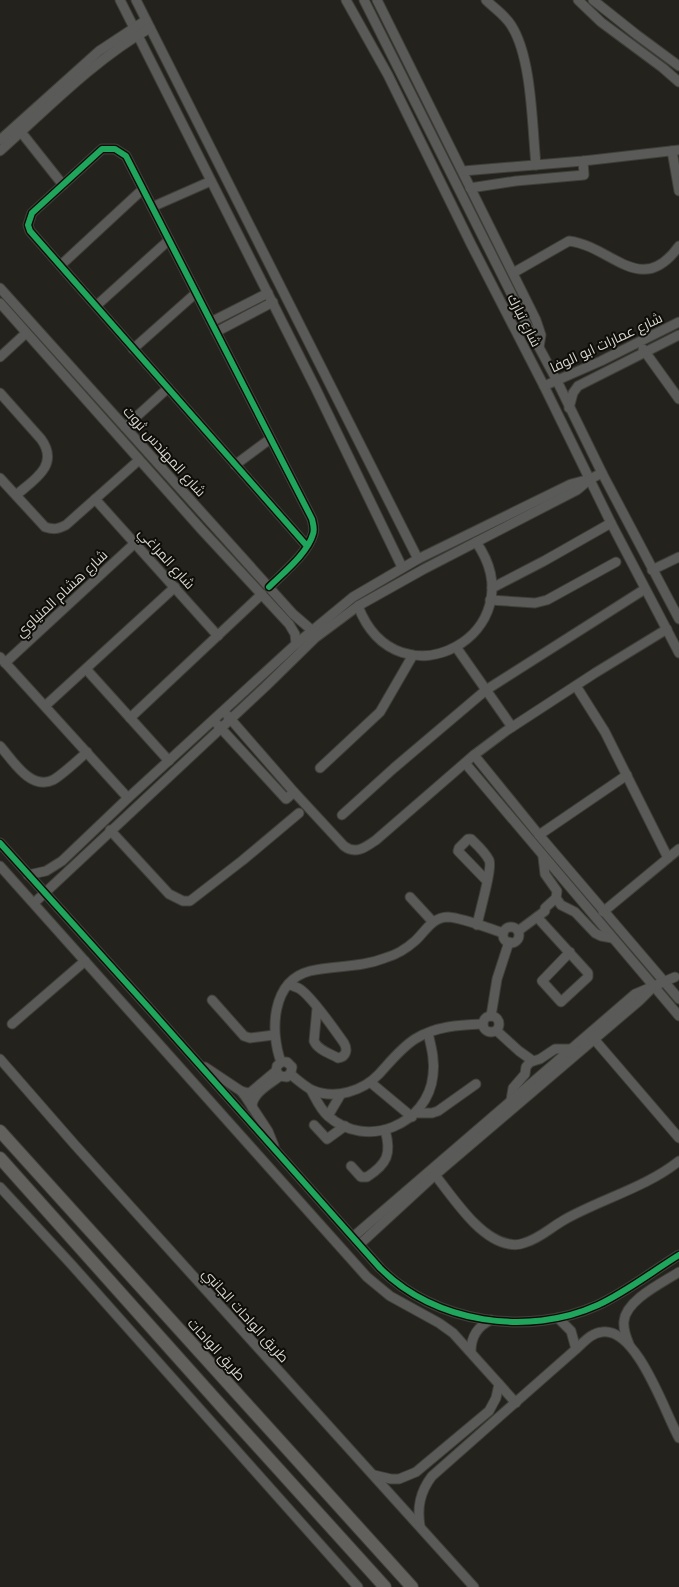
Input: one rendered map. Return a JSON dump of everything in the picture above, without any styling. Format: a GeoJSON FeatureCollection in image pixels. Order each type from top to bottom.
{"type":"FeatureCollection","features":[{"type":"Feature","properties":{"kind":"highway","name":"طريق الواحات"},"geometry":{"type":"LineString","coordinates":[[0,1131],[412,1587]]}},
{"type":"Feature","properties":{"kind":"highway"},"geometry":{"type":"LineString","coordinates":[[0,1158],[385,1587]]}},
{"type":"Feature","properties":{"kind":"street"},"geometry":{"type":"LineString","coordinates":[[120,0],[273,302],[402,567]]}},
{"type":"Feature","properties":{"kind":"street"},"geometry":{"type":"LineString","coordinates":[[136,0],[418,559]]}},
{"type":"Feature","properties":{"kind":"street","name":"شارع تبارك"},"geometry":{"type":"LineString","coordinates":[[346,0],[392,83],[470,244],[544,386],[628,556],[679,652]]}},
{"type":"Feature","properties":{"kind":"street","name":"شارع تبارك"},"geometry":{"type":"LineString","coordinates":[[364,0],[557,380],[602,473],[679,619]]}},
{"type":"Feature","properties":{"kind":"street"},"geometry":{"type":"LineString","coordinates":[[378,0],[540,330],[541,339],[539,347]]}},
{"type":"Feature","properties":{"kind":"street"},"geometry":{"type":"LineString","coordinates":[[486,0],[509,22],[522,50],[528,82],[536,164]]}},
{"type":"Feature","properties":{"kind":"street"},"geometry":{"type":"LineString","coordinates":[[578,0],[601,22],[679,82]]}},
{"type":"Feature","properties":{"kind":"street"},"geometry":{"type":"LineString","coordinates":[[593,0],[679,66]]}},
{"type":"Feature","properties":{"kind":"street"},"geometry":{"type":"LineString","coordinates":[[0,140],[99,51],[148,24]]}},
{"type":"Feature","properties":{"kind":"street"},"geometry":{"type":"LineString","coordinates":[[0,151],[136,31]]}},
{"type":"Feature","properties":{"kind":"street"},"geometry":{"type":"LineString","coordinates":[[21,132],[62,185]]}},
{"type":"Feature","properties":{"kind":"street"},"geometry":{"type":"LineString","coordinates":[[269,587],[307,546],[314,533],[312,518],[126,156],[109,148],[102,149],[32,213],[28,225],[33,235],[307,546]]}},
{"type":"Feature","properties":{"kind":"street"},"geometry":{"type":"LineString","coordinates":[[463,171],[583,161],[676,150],[679,191]]}},
{"type":"Feature","properties":{"kind":"street"},"geometry":{"type":"LineString","coordinates":[[470,188],[516,180],[584,175],[583,161]]}},
{"type":"Feature","properties":{"kind":"street"},"geometry":{"type":"LineString","coordinates":[[562,163],[562,176]]}},
{"type":"Feature","properties":{"kind":"street"},"geometry":{"type":"LineString","coordinates":[[152,207],[211,181]]}},
{"type":"Feature","properties":{"kind":"street"},"geometry":{"type":"LineString","coordinates":[[61,265],[143,189]]}},
{"type":"Feature","properties":{"kind":"street"},"geometry":{"type":"LineString","coordinates":[[229,218],[243,212]]}},
{"type":"Feature","properties":{"kind":"street"},"geometry":{"type":"LineString","coordinates":[[96,306],[169,240]]}},
{"type":"Feature","properties":{"kind":"street"},"geometry":{"type":"LineString","coordinates":[[513,273],[569,241],[592,249],[635,270],[649,269],[661,264],[679,246]]}},
{"type":"Feature","properties":{"kind":"street","name":"شارع المهندس ثروت"},"geometry":{"type":"LineString","coordinates":[[0,288],[297,618],[315,633]]}},
{"type":"Feature","properties":{"kind":"street"},"geometry":{"type":"LineString","coordinates":[[134,349],[196,292]]}},
{"type":"Feature","properties":{"kind":"street"},"geometry":{"type":"LineString","coordinates":[[211,322],[268,292]]}},
{"type":"Feature","properties":{"kind":"street"},"geometry":{"type":"LineString","coordinates":[[216,332],[273,302]]}},
{"type":"Feature","properties":{"kind":"street","name":"شارع المهندس ثروت"},"geometry":{"type":"LineString","coordinates":[[0,303],[139,460],[289,624],[296,644]]}},
{"type":"Feature","properties":{"kind":"street","name":"شارع عمارات ابو الوفا"},"geometry":{"type":"LineString","coordinates":[[544,386],[679,322]]}},
{"type":"Feature","properties":{"kind":"street"},"geometry":{"type":"LineString","coordinates":[[0,357],[26,333]]}},
{"type":"Feature","properties":{"kind":"street","name":"شارع عمارات ابو الوفا"},"geometry":{"type":"LineString","coordinates":[[569,408],[573,393],[578,386],[679,335]]}},
{"type":"Feature","properties":{"kind":"street"},"geometry":{"type":"LineString","coordinates":[[639,342],[679,399]]}},
{"type":"Feature","properties":{"kind":"street"},"geometry":{"type":"LineString","coordinates":[[125,427],[168,388]]}},
{"type":"Feature","properties":{"kind":"street"},"geometry":{"type":"LineString","coordinates":[[0,393],[46,445],[48,453],[48,461],[44,469],[16,495]]}},
{"type":"Feature","properties":{"kind":"street"},"geometry":{"type":"LineString","coordinates":[[235,465],[270,439]]}},
{"type":"Feature","properties":{"kind":"street"},"geometry":{"type":"LineString","coordinates":[[129,448],[138,441]]}},
{"type":"Feature","properties":{"kind":"street"},"geometry":{"type":"LineString","coordinates":[[0,478],[45,527],[59,529],[66,525],[139,460]]}},
{"type":"Feature","properties":{"kind":"street"},"geometry":{"type":"LineString","coordinates":[[34,903],[221,728],[353,597],[418,559],[571,484],[590,479],[602,473]]}},
{"type":"Feature","properties":{"kind":"street"},"geometry":{"type":"LineString","coordinates":[[28,875],[46,871],[62,861],[296,644],[424,568],[577,490],[590,479]]}},
{"type":"Feature","properties":{"kind":"street","name":"شارع المراغي"},"geometry":{"type":"LineString","coordinates":[[95,499],[218,636]]}},
{"type":"Feature","properties":{"kind":"street"},"geometry":{"type":"LineString","coordinates":[[492,588],[544,561],[611,522]]}},
{"type":"Feature","properties":{"kind":"street"},"geometry":{"type":"LineString","coordinates":[[358,606],[372,633],[384,643],[403,652],[413,655],[432,655],[456,647],[466,640],[479,626],[488,609],[490,600],[492,588],[490,569],[476,542]]}},
{"type":"Feature","properties":{"kind":"street","name":"شارع هشام المنياوي"},"geometry":{"type":"LineString","coordinates":[[3,660],[135,543]]}},
{"type":"Feature","properties":{"kind":"street"},"geometry":{"type":"LineString","coordinates":[[628,556],[641,549]]}},
{"type":"Feature","properties":{"kind":"street"},"geometry":{"type":"LineString","coordinates":[[652,570],[679,558]]}},
{"type":"Feature","properties":{"kind":"street"},"geometry":{"type":"LineString","coordinates":[[490,600],[535,603],[547,600],[616,562]]}},
{"type":"Feature","properties":{"kind":"street"},"geometry":{"type":"LineString","coordinates":[[44,706],[175,588]]}},
{"type":"Feature","properties":{"kind":"street"},"geometry":{"type":"LineString","coordinates":[[342,815],[486,690],[645,589]]}},
{"type":"Feature","properties":{"kind":"street"},"geometry":{"type":"LineString","coordinates":[[130,718],[262,594]]}},
{"type":"Feature","properties":{"kind":"street"},"geometry":{"type":"LineString","coordinates":[[289,624],[297,618]]}},
{"type":"Feature","properties":{"kind":"street"},"geometry":{"type":"LineString","coordinates":[[223,711],[344,846],[356,851],[376,840],[474,755],[512,727],[525,725],[576,686],[667,629]]}},
{"type":"Feature","properties":{"kind":"street"},"geometry":{"type":"LineString","coordinates":[[456,647],[512,727]]}},
{"type":"Feature","properties":{"kind":"street"},"geometry":{"type":"LineString","coordinates":[[320,768],[380,712],[413,655]]}},
{"type":"Feature","properties":{"kind":"street"},"geometry":{"type":"LineString","coordinates":[[3,660],[128,798]]}},
{"type":"Feature","properties":{"kind":"street"},"geometry":{"type":"LineString","coordinates":[[86,669],[169,761]]}},
{"type":"Feature","properties":{"kind":"street"},"geometry":{"type":"LineString","coordinates":[[576,686],[605,732],[668,858]]}},
{"type":"Feature","properties":{"kind":"street"},"geometry":{"type":"LineString","coordinates":[[214,720],[286,799],[294,792]]}},
{"type":"Feature","properties":{"kind":"street"},"geometry":{"type":"LineString","coordinates":[[0,746],[28,777],[40,782],[53,780],[86,752]]}},
{"type":"Feature","properties":{"kind":"street"},"geometry":{"type":"LineString","coordinates":[[474,755],[538,835],[679,999]]}},
{"type":"Feature","properties":{"kind":"street"},"geometry":{"type":"LineString","coordinates":[[465,763],[679,1016]]}},
{"type":"Feature","properties":{"kind":"street"},"geometry":{"type":"LineString","coordinates":[[538,835],[628,775]]}},
{"type":"Feature","properties":{"kind":"street"},"geometry":{"type":"LineString","coordinates":[[110,830],[169,894],[183,901],[190,901],[243,860],[299,812]]}},
{"type":"Feature","properties":{"kind":"street"},"geometry":{"type":"LineString","coordinates":[[477,925],[487,882],[490,861],[471,839],[468,839],[458,850],[487,882]]}},
{"type":"Feature","properties":{"kind":"street"},"geometry":{"type":"LineString","coordinates":[[0,843],[356,1240],[391,1278],[407,1290],[432,1303],[461,1314],[490,1320],[520,1321],[558,1318],[588,1309],[609,1299],[679,1255]]}},
{"type":"Feature","properties":{"kind":"street"},"geometry":{"type":"LineString","coordinates":[[603,912],[679,850]]}},
{"type":"Feature","properties":{"kind":"street"},"geometry":{"type":"LineString","coordinates":[[543,856],[545,872],[557,891],[556,898],[544,911]]}},
{"type":"Feature","properties":{"kind":"street"},"geometry":{"type":"LineString","coordinates":[[0,866],[374,1284],[400,1303],[445,1327],[471,1352],[516,1403]]}},
{"type":"Feature","properties":{"kind":"street"},"geometry":{"type":"LineString","coordinates":[[410,897],[433,922]]}},
{"type":"Feature","properties":{"kind":"street"},"geometry":{"type":"LineString","coordinates":[[556,898],[563,906],[575,912],[595,933],[612,938]]}},
{"type":"Feature","properties":{"kind":"street"},"geometry":{"type":"LineString","coordinates":[[585,906],[593,899]]}},
{"type":"Feature","properties":{"kind":"street"},"geometry":{"type":"LineString","coordinates":[[503,933],[504,939],[509,942],[517,940],[518,931],[544,911],[556,906],[563,906]]}},
{"type":"Feature","properties":{"kind":"street"},"geometry":{"type":"LineString","coordinates":[[278,1074],[277,1066],[280,1062],[274,1035],[277,1008],[289,984],[299,976],[309,972],[367,964],[396,954],[414,941],[433,922],[442,918],[448,917],[503,933]]}},
{"type":"Feature","properties":{"kind":"street"},"geometry":{"type":"LineString","coordinates":[[536,917],[570,952],[589,975],[560,1002],[542,981],[570,952]]}},
{"type":"Feature","properties":{"kind":"street"},"geometry":{"type":"LineString","coordinates":[[503,933],[511,927],[518,931]]}},
{"type":"Feature","properties":{"kind":"street"},"geometry":{"type":"LineString","coordinates":[[491,1016],[497,978],[509,942]]}},
{"type":"Feature","properties":{"kind":"street"},"geometry":{"type":"LineString","coordinates":[[12,1024],[85,961]]}},
{"type":"Feature","properties":{"kind":"street"},"geometry":{"type":"LineString","coordinates":[[356,1240],[511,1100],[635,994],[665,982],[678,974]]}},
{"type":"Feature","properties":{"kind":"street"},"geometry":{"type":"LineString","coordinates":[[289,984],[300,990],[317,1008],[346,1046],[346,1053],[341,1057],[338,1058],[318,1048],[314,1040],[317,1008]]}},
{"type":"Feature","properties":{"kind":"street"},"geometry":{"type":"LineString","coordinates":[[413,1190],[435,1175],[639,1001],[653,986]]}},
{"type":"Feature","properties":{"kind":"street"},"geometry":{"type":"LineString","coordinates":[[212,1000],[244,1036],[250,1038],[274,1035]]}},
{"type":"Feature","properties":{"kind":"street"},"geometry":{"type":"LineString","coordinates":[[132,1014],[144,1002]]}},
{"type":"Feature","properties":{"kind":"street"},"geometry":{"type":"LineString","coordinates":[[486,1017],[496,1017],[499,1021],[497,1031],[493,1033],[486,1032],[483,1024],[486,1017]]}},
{"type":"Feature","properties":{"kind":"street"},"geometry":{"type":"LineString","coordinates":[[290,1074],[311,1090],[341,1094],[370,1082],[405,1046],[428,1033],[442,1028],[483,1024]]}},
{"type":"Feature","properties":{"kind":"street"},"geometry":{"type":"LineString","coordinates":[[497,1031],[529,1064]]}},
{"type":"Feature","properties":{"kind":"street"},"geometry":{"type":"LineString","coordinates":[[414,1115],[430,1090],[433,1076],[434,1063],[428,1033]]}},
{"type":"Feature","properties":{"kind":"street"},"geometry":{"type":"LineString","coordinates":[[594,1039],[679,1138]]}},
{"type":"Feature","properties":{"kind":"street"},"geometry":{"type":"LineString","coordinates":[[511,1100],[513,1088],[525,1074],[529,1064],[555,1050],[570,1049]]}},
{"type":"Feature","properties":{"kind":"street","name":"طريق الواحات الجانبي"},"geometry":{"type":"LineString","coordinates":[[0,1059],[75,1145],[474,1587]]}},
{"type":"Feature","properties":{"kind":"street"},"geometry":{"type":"LineString","coordinates":[[195,1061],[241,1091],[248,1093],[278,1074]]}},
{"type":"Feature","properties":{"kind":"street"},"geometry":{"type":"LineString","coordinates":[[278,1074],[285,1077],[292,1070],[291,1065],[287,1062],[280,1062]]}},
{"type":"Feature","properties":{"kind":"street"},"geometry":{"type":"LineString","coordinates":[[252,1107],[255,1097],[278,1074]]}},
{"type":"Feature","properties":{"kind":"street"},"geometry":{"type":"LineString","coordinates":[[370,1082],[414,1115]]}},
{"type":"Feature","properties":{"kind":"street"},"geometry":{"type":"LineString","coordinates":[[311,1090],[317,1102],[328,1116],[345,1126],[366,1131],[393,1128],[414,1115],[438,1111],[476,1084]]}},
{"type":"Feature","properties":{"kind":"street"},"geometry":{"type":"LineString","coordinates":[[241,1091],[268,1131],[279,1155]]}},
{"type":"Feature","properties":{"kind":"street"},"geometry":{"type":"LineString","coordinates":[[328,1116],[341,1094]]}},
{"type":"Feature","properties":{"kind":"street"},"geometry":{"type":"LineString","coordinates":[[314,1125],[327,1140],[345,1126]]}},
{"type":"Feature","properties":{"kind":"street"},"geometry":{"type":"LineString","coordinates":[[352,1166],[361,1176],[367,1177],[384,1163],[388,1151],[385,1130]]}},
{"type":"Feature","properties":{"kind":"street"},"geometry":{"type":"LineString","coordinates":[[435,1175],[479,1229],[494,1239],[508,1244],[517,1244],[533,1240],[564,1220],[647,1182],[679,1161]]}},
{"type":"Feature","properties":{"kind":"street"},"geometry":{"type":"LineString","coordinates":[[0,1187],[358,1587]]}},
{"type":"Feature","properties":{"kind":"street"},"geometry":{"type":"LineString","coordinates":[[630,1347],[624,1329],[627,1311],[639,1298],[679,1272]]}},
{"type":"Feature","properties":{"kind":"street"},"geometry":{"type":"LineString","coordinates":[[426,1316],[432,1303]]}},
{"type":"Feature","properties":{"kind":"street"},"geometry":{"type":"LineString","coordinates":[[558,1318],[571,1331],[576,1349]]}},
{"type":"Feature","properties":{"kind":"street"},"geometry":{"type":"LineString","coordinates":[[471,1352],[476,1332],[490,1320]]}},
{"type":"Feature","properties":{"kind":"street"},"geometry":{"type":"LineString","coordinates":[[420,1526],[418,1515],[419,1501],[428,1482],[594,1334],[605,1332],[615,1334],[630,1347],[650,1376],[679,1438]]}},
{"type":"Feature","properties":{"kind":"street"},"geometry":{"type":"LineString","coordinates":[[372,1475],[382,1478],[399,1478],[408,1476],[422,1468],[488,1411],[496,1398],[499,1384]]}},
{"type":"Feature","properties":{"kind":"cycle path"},"geometry":{"type":"LineString","coordinates":[[269,587],[306,548],[310,541],[314,532],[312,519],[126,156],[115,149],[102,149],[32,213],[28,225],[30,231],[307,546]]}},
{"type":"Feature","properties":{"kind":"cycle path"},"geometry":{"type":"LineString","coordinates":[[0,843],[380,1268],[402,1287],[427,1301],[454,1312],[483,1319],[512,1322],[542,1320],[571,1315],[598,1305],[629,1288],[679,1255]]}}]}
